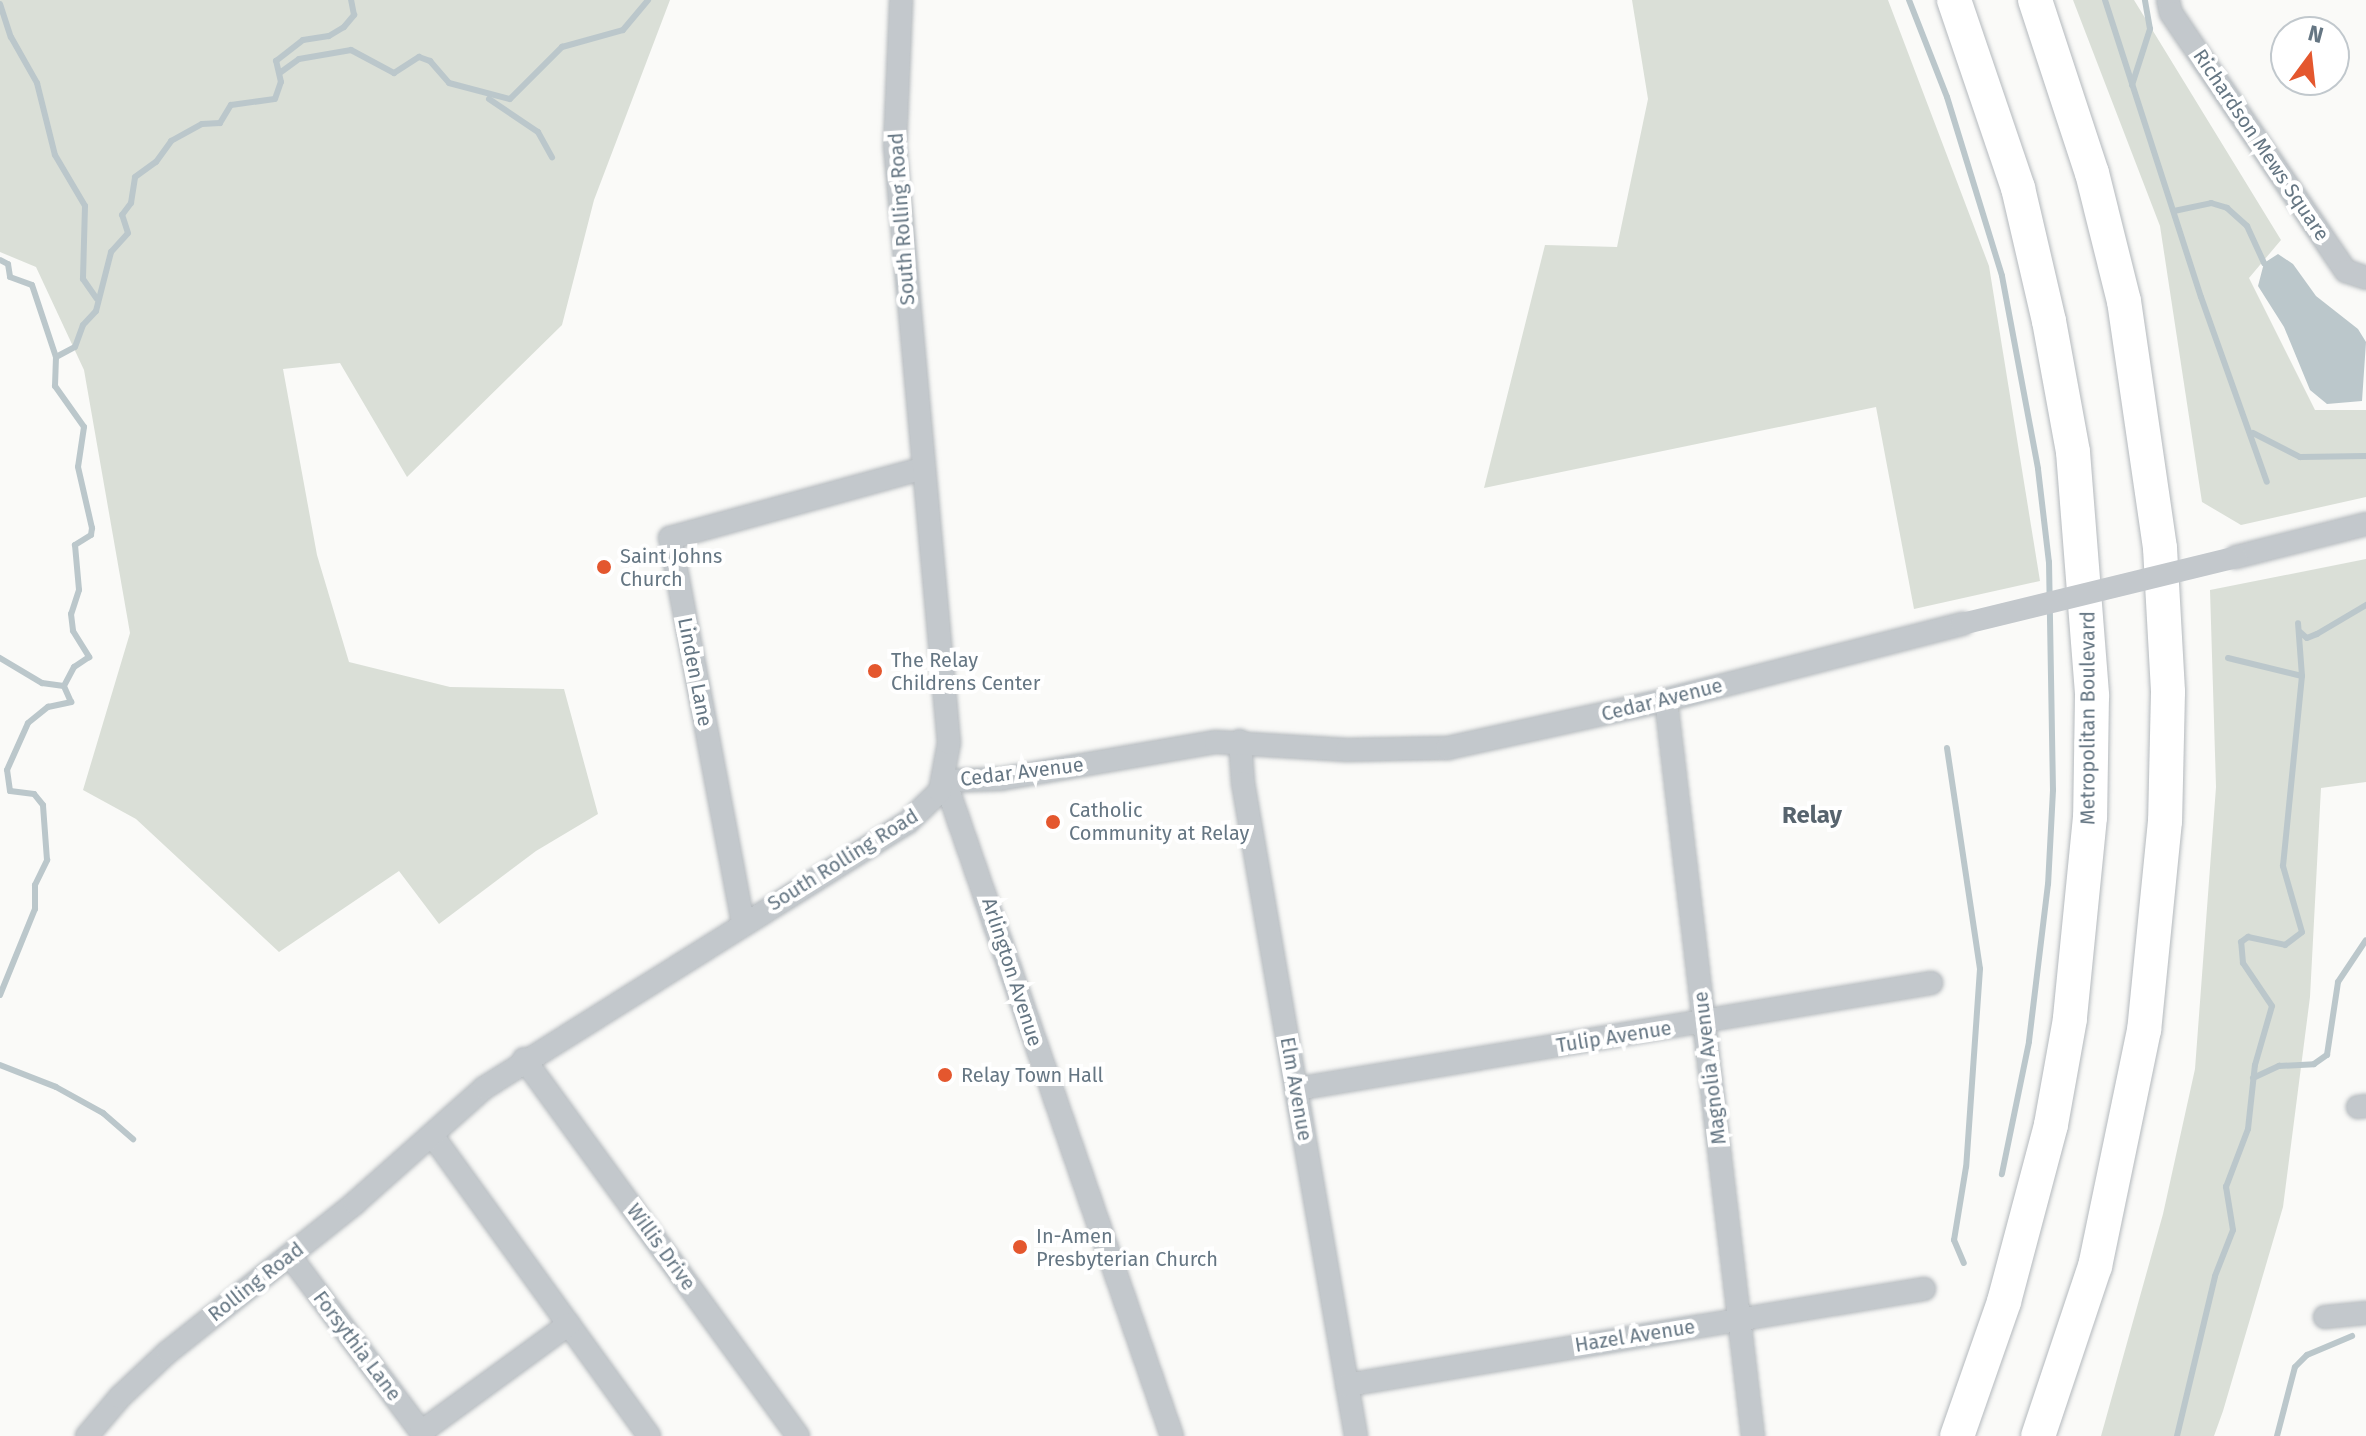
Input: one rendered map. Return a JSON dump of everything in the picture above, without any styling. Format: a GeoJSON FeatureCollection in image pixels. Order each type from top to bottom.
{"type":"FeatureCollection","features":[{"type":"Feature","properties":{"kind":"highway","name":"Metropolitan Boulevard"},"geometry":{"type":"LineString","coordinates":[[1954,0],[2018,188],[2049,321],[2080,513],[2092,696],[2090,817],[2070,1019],[2051,1125],[2004,1302],[1957,1436]]}},
{"type":"Feature","properties":{"kind":"highway"},"geometry":{"type":"LineString","coordinates":[[2035,0],[2092,173],[2124,301],[2160,548],[2168,692],[2165,821],[2156,940],[2101,1267],[2057,1436]]}},
{"type":"Feature","properties":{"kind":"highway"},"geometry":{"type":"LineString","coordinates":[[2038,1436],[2095,1266],[2124,1142]]}},
{"type":"Feature","properties":{"kind":"street","name":"South Rolling Road"},"geometry":{"type":"LineString","coordinates":[[432,1135],[524,1059],[907,823],[930,804],[945,781],[949,743],[895,146],[901,0]]}},
{"type":"Feature","properties":{"kind":"street","name":"Richardson Mews Square"},"geometry":{"type":"LineString","coordinates":[[2168,0],[2171,13],[2346,271],[2366,278]]}},
{"type":"Feature","properties":{"kind":"street","name":"Linden Lane"},"geometry":{"type":"LineString","coordinates":[[743,923],[670,538],[924,468]]}},
{"type":"Feature","properties":{"kind":"street","name":"Cedar Avenue"},"geometry":{"type":"LineString","coordinates":[[945,781],[1001,779],[1240,741],[1347,750],[1448,748],[1666,700],[2366,524]]}},
{"type":"Feature","properties":{"kind":"street","name":"Magnolia Avenue"},"geometry":{"type":"LineString","coordinates":[[1666,700],[1753,1436]]}},
{"type":"Feature","properties":{"kind":"street","name":"Elm Avenue"},"geometry":{"type":"LineString","coordinates":[[1240,741],[1356,1436]]}},
{"type":"Feature","properties":{"kind":"street","name":"Arlington Avenue"},"geometry":{"type":"LineString","coordinates":[[945,781],[1172,1436]]}},
{"type":"Feature","properties":{"kind":"street","name":"Tulip Avenue"},"geometry":{"type":"LineString","coordinates":[[1296,1089],[1931,983]]}},
{"type":"Feature","properties":{"kind":"street","name":"Willis Drive"},"geometry":{"type":"LineString","coordinates":[[524,1059],[798,1436]]}},
{"type":"Feature","properties":{"kind":"street","name":"Rolling Road"},"geometry":{"type":"LineString","coordinates":[[87,1436],[120,1397],[168,1352],[290,1256],[432,1135]]}},
{"type":"Feature","properties":{"kind":"street"},"geometry":{"type":"LineString","coordinates":[[432,1135],[649,1436]]}},
{"type":"Feature","properties":{"kind":"street","name":"Forsythia Lane"},"geometry":{"type":"LineString","coordinates":[[290,1256],[422,1434]]}},
{"type":"Feature","properties":{"kind":"street","name":"Hazel Avenue"},"geometry":{"type":"LineString","coordinates":[[1347,1385],[1924,1289]]}},
{"type":"Feature","properties":{"kind":"street"},"geometry":{"type":"LineString","coordinates":[[2325,1317],[2366,1313]]}},
{"type":"Feature","properties":{"kind":"street"},"geometry":{"type":"LineString","coordinates":[[422,1434],[569,1324]]}},
{"type":"Feature","properties":{"kind":"shaded area"},"geometry":{"type":"Polygon","coordinates":[[[0,0],[670,0],[594,200],[562,325],[407,477],[340,363],[283,369],[317,555],[349,662],[450,687],[564,689],[598,814],[536,851],[439,924],[399,871],[279,952],[136,819],[83,790],[130,633],[84,370],[36,267],[0,252],[0,0]]]}},
{"type":"Feature","properties":{"kind":"shaded area"},"geometry":{"type":"Polygon","coordinates":[[[1632,0],[1888,0],[1989,266],[2040,581],[1914,609],[1876,407],[1484,488],[1545,245],[1617,247],[1648,99],[1632,0]]]}},
{"type":"Feature","properties":{"kind":"shaded area"},"geometry":{"type":"Polygon","coordinates":[[[2073,0],[2134,0],[2281,240],[2249,278],[2315,410],[2366,410],[2366,497],[2241,525],[2202,502],[2160,226],[2073,0]]]}},
{"type":"Feature","properties":{"kind":"shaded area"},"geometry":{"type":"Polygon","coordinates":[[[2278,254],[2293,264],[2316,296],[2358,329],[2366,342],[2362,401],[2327,404],[2310,390],[2284,327],[2258,286],[2264,263],[2278,254]]]}},
{"type":"Feature","properties":{"kind":"shaded area"},"geometry":{"type":"Polygon","coordinates":[[[2366,559],[2366,782],[2321,788],[2310,997],[2283,1207],[2223,1411],[2214,1436],[2101,1436],[2163,1214],[2195,1069],[2216,787],[2210,590],[2366,559]]]}},
{"type":"Feature","properties":{"kind":"waterway"},"geometry":{"type":"LineString","coordinates":[[56,357],[75,347],[83,325],[96,311],[111,252],[128,233],[122,215],[131,203],[135,177],[156,162],[171,141],[202,124],[220,123],[231,105],[275,99],[281,82],[276,61],[303,40],[329,36],[344,27],[354,15],[351,0]]}},
{"type":"Feature","properties":{"kind":"waterway"},"geometry":{"type":"LineString","coordinates":[[281,72],[299,59],[351,50],[394,73],[419,57],[430,61],[449,83],[510,99],[562,47],[623,30],[648,0]]}},
{"type":"Feature","properties":{"kind":"waterway"},"geometry":{"type":"LineString","coordinates":[[1909,0],[1947,97],[2002,276],[2038,469],[2049,562],[2053,790],[2048,884],[2029,1042],[2002,1174]]}},
{"type":"Feature","properties":{"kind":"waterway"},"geometry":{"type":"LineString","coordinates":[[2105,0],[2201,297],[2267,482]]}},
{"type":"Feature","properties":{"kind":"waterway"},"geometry":{"type":"LineString","coordinates":[[2132,85],[2150,29],[2145,0]]}},
{"type":"Feature","properties":{"kind":"waterway"},"geometry":{"type":"LineString","coordinates":[[0,4],[11,37],[37,83],[55,155],[85,206],[83,279],[97,299]]}},
{"type":"Feature","properties":{"kind":"waterway"},"geometry":{"type":"LineString","coordinates":[[489,99],[538,132],[552,157]]}},
{"type":"Feature","properties":{"kind":"waterway"},"geometry":{"type":"LineString","coordinates":[[2174,211],[2211,203],[2227,208],[2247,226],[2264,263]]}},
{"type":"Feature","properties":{"kind":"waterway"},"geometry":{"type":"LineString","coordinates":[[0,260],[8,264],[10,277],[32,285],[56,357],[55,386],[84,427],[78,467],[92,528],[91,535],[75,545],[79,590],[71,614],[73,631],[89,657],[74,667],[64,686]]}},
{"type":"Feature","properties":{"kind":"waterway"},"geometry":{"type":"LineString","coordinates":[[2253,433],[2300,457],[2366,456]]}},
{"type":"Feature","properties":{"kind":"waterway"},"geometry":{"type":"LineString","coordinates":[[2300,632],[2307,638],[2317,634],[2366,605]]}},
{"type":"Feature","properties":{"kind":"waterway"},"geometry":{"type":"LineString","coordinates":[[2177,1436],[2215,1276],[2233,1230],[2226,1187],[2248,1129],[2255,1065],[2272,1006],[2243,963],[2241,942],[2248,937],[2285,945],[2302,932],[2283,866],[2302,676],[2298,623]]}},
{"type":"Feature","properties":{"kind":"waterway"},"geometry":{"type":"LineString","coordinates":[[0,658],[42,683],[64,686]]}},
{"type":"Feature","properties":{"kind":"waterway"},"geometry":{"type":"LineString","coordinates":[[2228,658],[2302,676]]}},
{"type":"Feature","properties":{"kind":"waterway"},"geometry":{"type":"LineString","coordinates":[[0,995],[35,909],[35,885],[47,860],[43,805],[34,794],[10,791],[7,770],[28,723],[48,707],[71,702],[64,686]]}},
{"type":"Feature","properties":{"kind":"waterway"},"geometry":{"type":"LineString","coordinates":[[1947,748],[1980,969],[1966,1167],[1954,1240],[1964,1263]]}},
{"type":"Feature","properties":{"kind":"waterway"},"geometry":{"type":"LineString","coordinates":[[2253,1078],[2279,1066],[2314,1064],[2327,1055],[2338,982],[2366,940]]}},
{"type":"Feature","properties":{"kind":"waterway"},"geometry":{"type":"LineString","coordinates":[[0,1065],[56,1087],[103,1113],[133,1139]]}},
{"type":"Feature","properties":{"kind":"waterway"},"geometry":{"type":"LineString","coordinates":[[2277,1436],[2295,1367],[2307,1355],[2352,1336]]}},
{"type":"Feature","properties":{"kind":"place","name":"Saint Johns Church"},"geometry":{"type":"Point","coordinates":[604,567]}},
{"type":"Feature","properties":{"kind":"place","name":"The Relay Childrens Center"},"geometry":{"type":"Point","coordinates":[875,671]}},
{"type":"Feature","properties":{"kind":"place","name":"Catholic Community at Relay"},"geometry":{"type":"Point","coordinates":[1053,822]}},
{"type":"Feature","properties":{"kind":"place","name":"Relay Town Hall"},"geometry":{"type":"Point","coordinates":[945,1075]}},
{"type":"Feature","properties":{"kind":"place","name":"In-Amen Presbyterian Church"},"geometry":{"type":"Point","coordinates":[1020,1247]}},
{"type":"Feature","properties":{"kind":"district","name":"Relay"},"geometry":{"type":"Point","coordinates":[1812,816]}}]}
